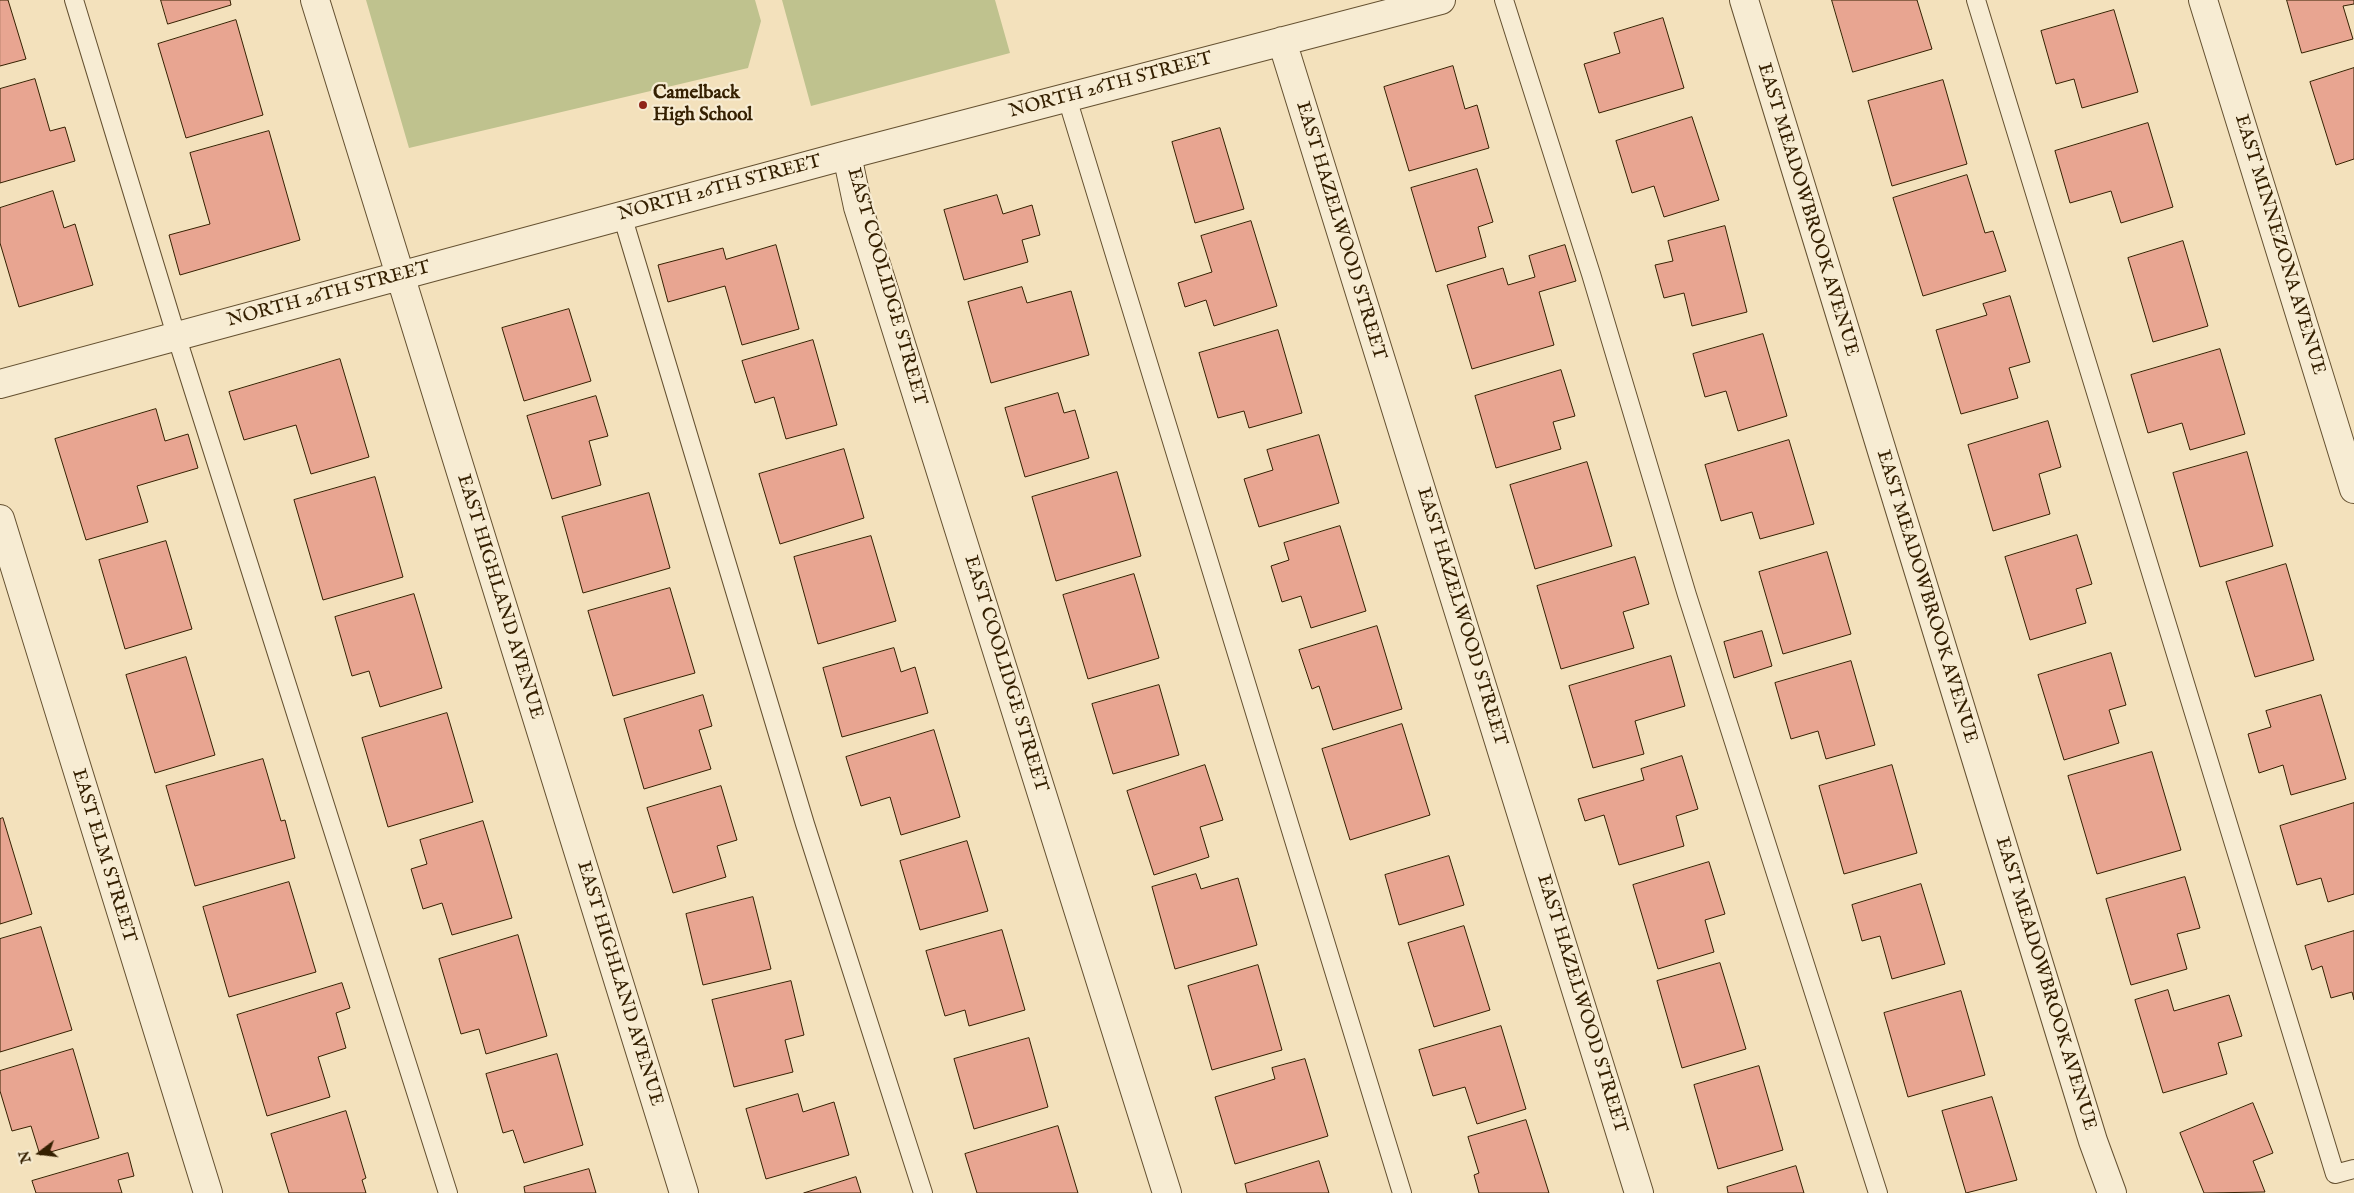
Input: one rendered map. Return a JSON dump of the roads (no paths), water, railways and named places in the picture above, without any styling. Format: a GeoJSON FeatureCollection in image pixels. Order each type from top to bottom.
{"type":"FeatureCollection","features":[{"type":"Feature","properties":{"kind":"street","name":"EAST HIGHLAND AVENUE"},"geometry":{"type":"LineString","coordinates":[[315,0],[684,1193]]}},
{"type":"Feature","properties":{"kind":"street","name":"NORTH 26TH STREET"},"geometry":{"type":"LineString","coordinates":[[0,384],[847,155],[1441,0]]}},
{"type":"Feature","properties":{"kind":"street","name":"EAST MEADOWBROOK AVENUE"},"geometry":{"type":"LineString","coordinates":[[1744,0],[2093,1141],[2112,1193]]}},
{"type":"Feature","properties":{"kind":"street","name":"EAST MINNEZONA AVENUE"},"geometry":{"type":"LineString","coordinates":[[2203,0],[2354,489]]}},
{"type":"Feature","properties":{"kind":"street","name":"EAST HAZELWOOD STREET"},"geometry":{"type":"LineString","coordinates":[[1282,41],[1640,1193]]}},
{"type":"Feature","properties":{"kind":"street","name":"EAST COOLIDGE STREET"},"geometry":{"type":"LineString","coordinates":[[847,155],[858,207],[1167,1193]]}},
{"type":"Feature","properties":{"kind":"street","name":"EAST ELM STREET"},"geometry":{"type":"LineString","coordinates":[[0,519],[208,1193]]}},
{"type":"Feature","properties":{"kind":"lane"},"geometry":{"type":"LineString","coordinates":[[74,0],[176,335],[448,1193]]}},
{"type":"Feature","properties":{"kind":"lane"},"geometry":{"type":"LineString","coordinates":[[1504,0],[1591,274],[1688,595],[1878,1193]]}},
{"type":"Feature","properties":{"kind":"lane"},"geometry":{"type":"LineString","coordinates":[[1976,0],[2335,1174],[2354,1169]]}},
{"type":"Feature","properties":{"kind":"lane"},"geometry":{"type":"LineString","coordinates":[[1067,98],[1402,1193]]}},
{"type":"Feature","properties":{"kind":"lane"},"geometry":{"type":"LineString","coordinates":[[622,215],[806,824],[923,1193]]}},
{"type":"Feature","properties":{"kind":"place","name":"Camelback High School"},"geometry":{"type":"Point","coordinates":[643,105]}}]}
